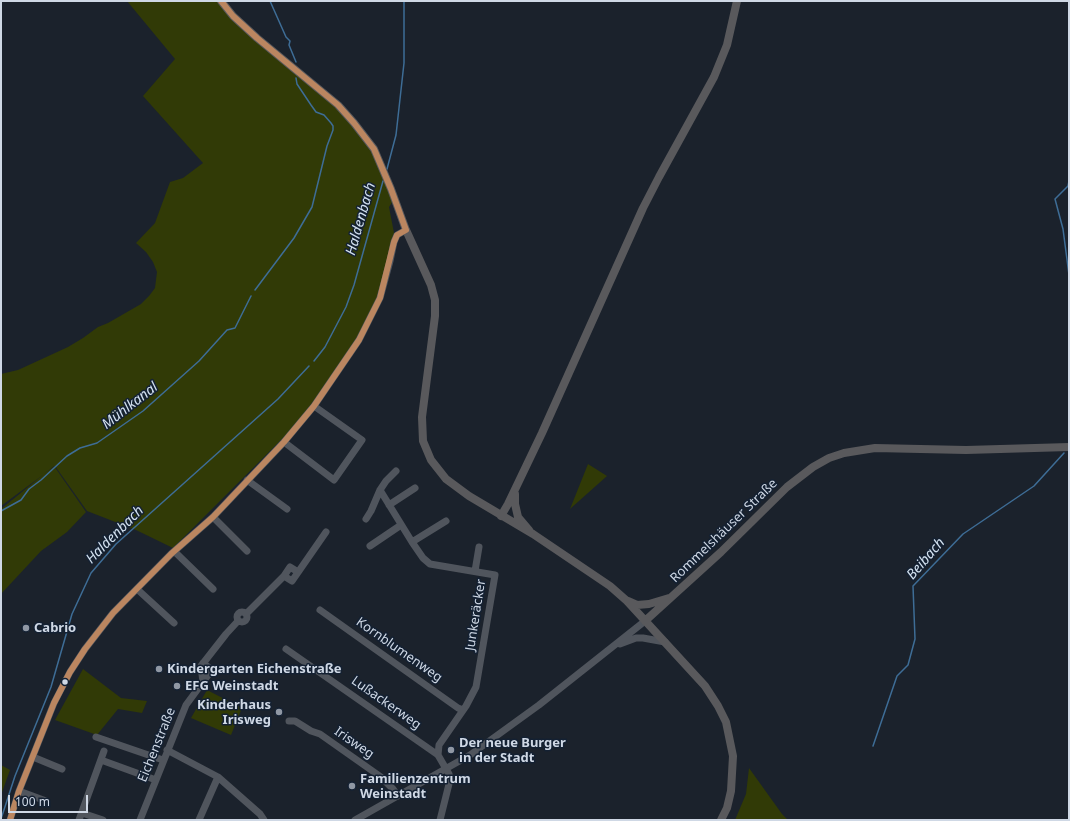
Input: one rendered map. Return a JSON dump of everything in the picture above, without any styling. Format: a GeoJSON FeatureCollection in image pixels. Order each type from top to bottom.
{"type":"FeatureCollection","features":[{"type":"Feature","properties":{"kind":"main road"},"geometry":{"type":"LineString","coordinates":[[221,1],[233,16],[257,38],[338,105],[374,149],[406,230],[431,285],[435,300],[435,316],[422,417],[423,441],[431,460],[446,479],[469,496],[533,534],[610,586],[627,601],[705,686],[726,722],[733,756],[733,774],[728,802],[721,820]]}},
{"type":"Feature","properties":{"kind":"main road"},"geometry":{"type":"LineString","coordinates":[[501,516],[515,489],[643,208],[714,77],[727,44],[737,1]]}},
{"type":"Feature","properties":{"kind":"main road","name":"Rommelshäuser Straße"},"geometry":{"type":"LineString","coordinates":[[645,621],[732,541],[787,487],[813,466],[829,458],[844,453],[876,448],[966,450],[1068,447]]}},
{"type":"Feature","properties":{"kind":"main road"},"geometry":{"type":"LineString","coordinates":[[515,489],[515,504],[518,517],[533,534]]}},
{"type":"Feature","properties":{"kind":"main road"},"geometry":{"type":"LineString","coordinates":[[627,601],[638,604],[649,604],[671,598]]}},
{"type":"Feature","properties":{"kind":"street"},"geometry":{"type":"LineString","coordinates":[[10,820],[19,791],[54,702],[85,648],[113,613],[213,516],[284,442],[314,406],[359,340],[380,298],[394,242],[398,235],[406,230]]}},
{"type":"Feature","properties":{"kind":"street"},"geometry":{"type":"LineString","coordinates":[[284,442],[334,480],[362,440],[314,406]]}},
{"type":"Feature","properties":{"kind":"street"},"geometry":{"type":"LineString","coordinates":[[366,519],[380,490],[386,481],[396,471]]}},
{"type":"Feature","properties":{"kind":"street"},"geometry":{"type":"LineString","coordinates":[[247,480],[287,509]]}},
{"type":"Feature","properties":{"kind":"street"},"geometry":{"type":"LineString","coordinates":[[389,505],[415,488]]}},
{"type":"Feature","properties":{"kind":"street","name":"Junkeräcker"},"geometry":{"type":"LineString","coordinates":[[380,490],[412,542],[430,564],[496,575],[478,679],[473,694],[439,745],[438,755]]}},
{"type":"Feature","properties":{"kind":"street"},"geometry":{"type":"LineString","coordinates":[[213,516],[248,551]]}},
{"type":"Feature","properties":{"kind":"street"},"geometry":{"type":"LineString","coordinates":[[412,542],[446,521]]}},
{"type":"Feature","properties":{"kind":"street"},"geometry":{"type":"LineString","coordinates":[[370,546],[401,525]]}},
{"type":"Feature","properties":{"kind":"street","name":"Eichenstraße"},"geometry":{"type":"LineString","coordinates":[[140,820],[186,705],[203,682],[203,663],[238,621],[238,614],[243,612],[246,614],[284,576],[290,567],[298,572],[326,532]]}},
{"type":"Feature","properties":{"kind":"street"},"geometry":{"type":"LineString","coordinates":[[475,571],[479,547]]}},
{"type":"Feature","properties":{"kind":"street"},"geometry":{"type":"LineString","coordinates":[[175,552],[213,589]]}},
{"type":"Feature","properties":{"kind":"street"},"geometry":{"type":"LineString","coordinates":[[137,589],[174,623]]}},
{"type":"Feature","properties":{"kind":"street","name":"Kornblumenweg"},"geometry":{"type":"LineString","coordinates":[[320,610],[463,710]]}},
{"type":"Feature","properties":{"kind":"street","name":"Rommelshäuser Straße"},"geometry":{"type":"LineString","coordinates":[[355,820],[470,755],[511,727],[645,621]]}},
{"type":"Feature","properties":{"kind":"street"},"geometry":{"type":"LineString","coordinates":[[612,647],[636,638],[665,642]]}},
{"type":"Feature","properties":{"kind":"street","name":"Lußackerweg"},"geometry":{"type":"LineString","coordinates":[[286,649],[438,755],[446,769]]}},
{"type":"Feature","properties":{"kind":"street","name":"Irisweg"},"geometry":{"type":"LineString","coordinates":[[289,721],[295,721],[311,731],[320,734],[381,777],[393,788],[398,796]]}},
{"type":"Feature","properties":{"kind":"street"},"geometry":{"type":"LineString","coordinates":[[96,737],[163,760]]}},
{"type":"Feature","properties":{"kind":"street"},"geometry":{"type":"LineString","coordinates":[[167,750],[218,777],[261,818]]}},
{"type":"Feature","properties":{"kind":"street"},"geometry":{"type":"LineString","coordinates":[[103,820],[81,817],[104,751]]}},
{"type":"Feature","properties":{"kind":"street"},"geometry":{"type":"LineString","coordinates":[[32,757],[62,769]]}},
{"type":"Feature","properties":{"kind":"street"},"geometry":{"type":"LineString","coordinates":[[101,760],[156,780]]}},
{"type":"Feature","properties":{"kind":"street"},"geometry":{"type":"LineString","coordinates":[[440,820],[450,780],[446,769]]}},
{"type":"Feature","properties":{"kind":"street"},"geometry":{"type":"LineString","coordinates":[[200,820],[218,777]]}},
{"type":"Feature","properties":{"kind":"street"},"geometry":{"type":"LineString","coordinates":[[19,791],[46,802]]}},
{"type":"Feature","properties":{"kind":"green space"},"geometry":{"type":"Polygon","coordinates":[[[127,1],[219,1],[337,107],[372,150],[393,201],[389,207],[394,233],[388,263],[377,298],[357,340],[313,402],[287,434],[173,548],[136,530],[87,511],[55,466],[1,506],[1,374],[18,370],[68,347],[98,327],[141,304],[149,296],[155,288],[157,272],[153,262],[146,252],[136,243],[155,223],[170,182],[183,178],[203,163],[143,96],[175,59],[127,1]]]}},
{"type":"Feature","properties":{"kind":"green space"},"geometry":{"type":"Polygon","coordinates":[[[588,464],[607,476],[570,509],[588,464]]]}},
{"type":"Feature","properties":{"kind":"green space"},"geometry":{"type":"Polygon","coordinates":[[[54,466],[86,512],[67,532],[41,551],[1,594],[1,509],[54,466]]]}},
{"type":"Feature","properties":{"kind":"green space"},"geometry":{"type":"Polygon","coordinates":[[[83,669],[121,698],[147,701],[142,713],[118,709],[97,735],[55,720],[83,669]]]}},
{"type":"Feature","properties":{"kind":"green space"},"geometry":{"type":"Polygon","coordinates":[[[207,690],[242,708],[231,735],[191,718],[207,690]]]}},
{"type":"Feature","properties":{"kind":"green space"},"geometry":{"type":"Polygon","coordinates":[[[1,765],[10,770],[1,795],[1,765]]]}},
{"type":"Feature","properties":{"kind":"green space"},"geometry":{"type":"Polygon","coordinates":[[[749,768],[782,814],[788,820],[735,820],[746,794],[749,768]]]}},
{"type":"Feature","properties":{"kind":"waterway","name":"Mühlkanal"},"geometry":{"type":"LineString","coordinates":[[270,1],[286,37],[290,41],[289,45],[296,62]]}},
{"type":"Feature","properties":{"kind":"waterway","name":"Haldenbach"},"geometry":{"type":"LineString","coordinates":[[387,169],[396,135],[404,63],[404,1]]}},
{"type":"Feature","properties":{"kind":"waterway","name":"Mühlkanal"},"geometry":{"type":"LineString","coordinates":[[255,290],[294,238],[312,207],[327,146],[333,130],[333,126],[324,115],[316,112],[311,105],[297,84],[296,78]]}},
{"type":"Feature","properties":{"kind":"waterway","name":"Haldenbach"},"geometry":{"type":"LineString","coordinates":[[314,361],[325,347],[346,307],[354,285],[383,181]]}},
{"type":"Feature","properties":{"kind":"waterway","name":"Beibach"},"geometry":{"type":"LineString","coordinates":[[1069,181],[1068,186],[1055,199],[1063,229],[1069,275]]}},
{"type":"Feature","properties":{"kind":"waterway","name":"Mühlkanal"},"geometry":{"type":"LineString","coordinates":[[1,511],[21,500],[29,489],[67,456],[80,448],[97,443],[143,411],[199,361],[227,330],[235,328],[251,296]]}},
{"type":"Feature","properties":{"kind":"waterway","name":"Haldenbach"},"geometry":{"type":"LineString","coordinates":[[1,819],[15,776],[51,687],[72,614],[91,573],[116,544],[278,399],[309,366]]}},
{"type":"Feature","properties":{"kind":"waterway","name":"Beibach"},"geometry":{"type":"LineString","coordinates":[[873,746],[897,676],[908,665],[915,639],[913,586],[963,534],[1034,486],[1064,453]]}},
{"type":"Feature","properties":{"kind":"transit line"},"geometry":{"type":"LineString","coordinates":[[221,1],[233,16],[257,38],[338,105],[354,123],[374,149],[406,230]]}},
{"type":"Feature","properties":{"kind":"transit line"},"geometry":{"type":"LineString","coordinates":[[10,820],[19,791],[54,703],[70,672],[85,649],[113,613],[171,554],[213,517],[284,442],[314,406],[359,340],[380,298],[394,242],[397,235],[406,230]]}},
{"type":"Feature","properties":{"kind":"place","name":"Cabrio"},"geometry":{"type":"Point","coordinates":[26,628]}},
{"type":"Feature","properties":{"kind":"place","name":"Kindergarten Eichenstraße"},"geometry":{"type":"Point","coordinates":[159,669]}},
{"type":"Feature","properties":{"kind":"place","name":"EFG Weinstadt"},"geometry":{"type":"Point","coordinates":[177,686]}},
{"type":"Feature","properties":{"kind":"place","name":"Kinderhaus Irisweg"},"geometry":{"type":"Point","coordinates":[279,712]}},
{"type":"Feature","properties":{"kind":"place","name":"Der neue Burger in der Stadt"},"geometry":{"type":"Point","coordinates":[451,750]}},
{"type":"Feature","properties":{"kind":"place","name":"Familienzentrum Weinstadt"},"geometry":{"type":"Point","coordinates":[352,786]}}]}
